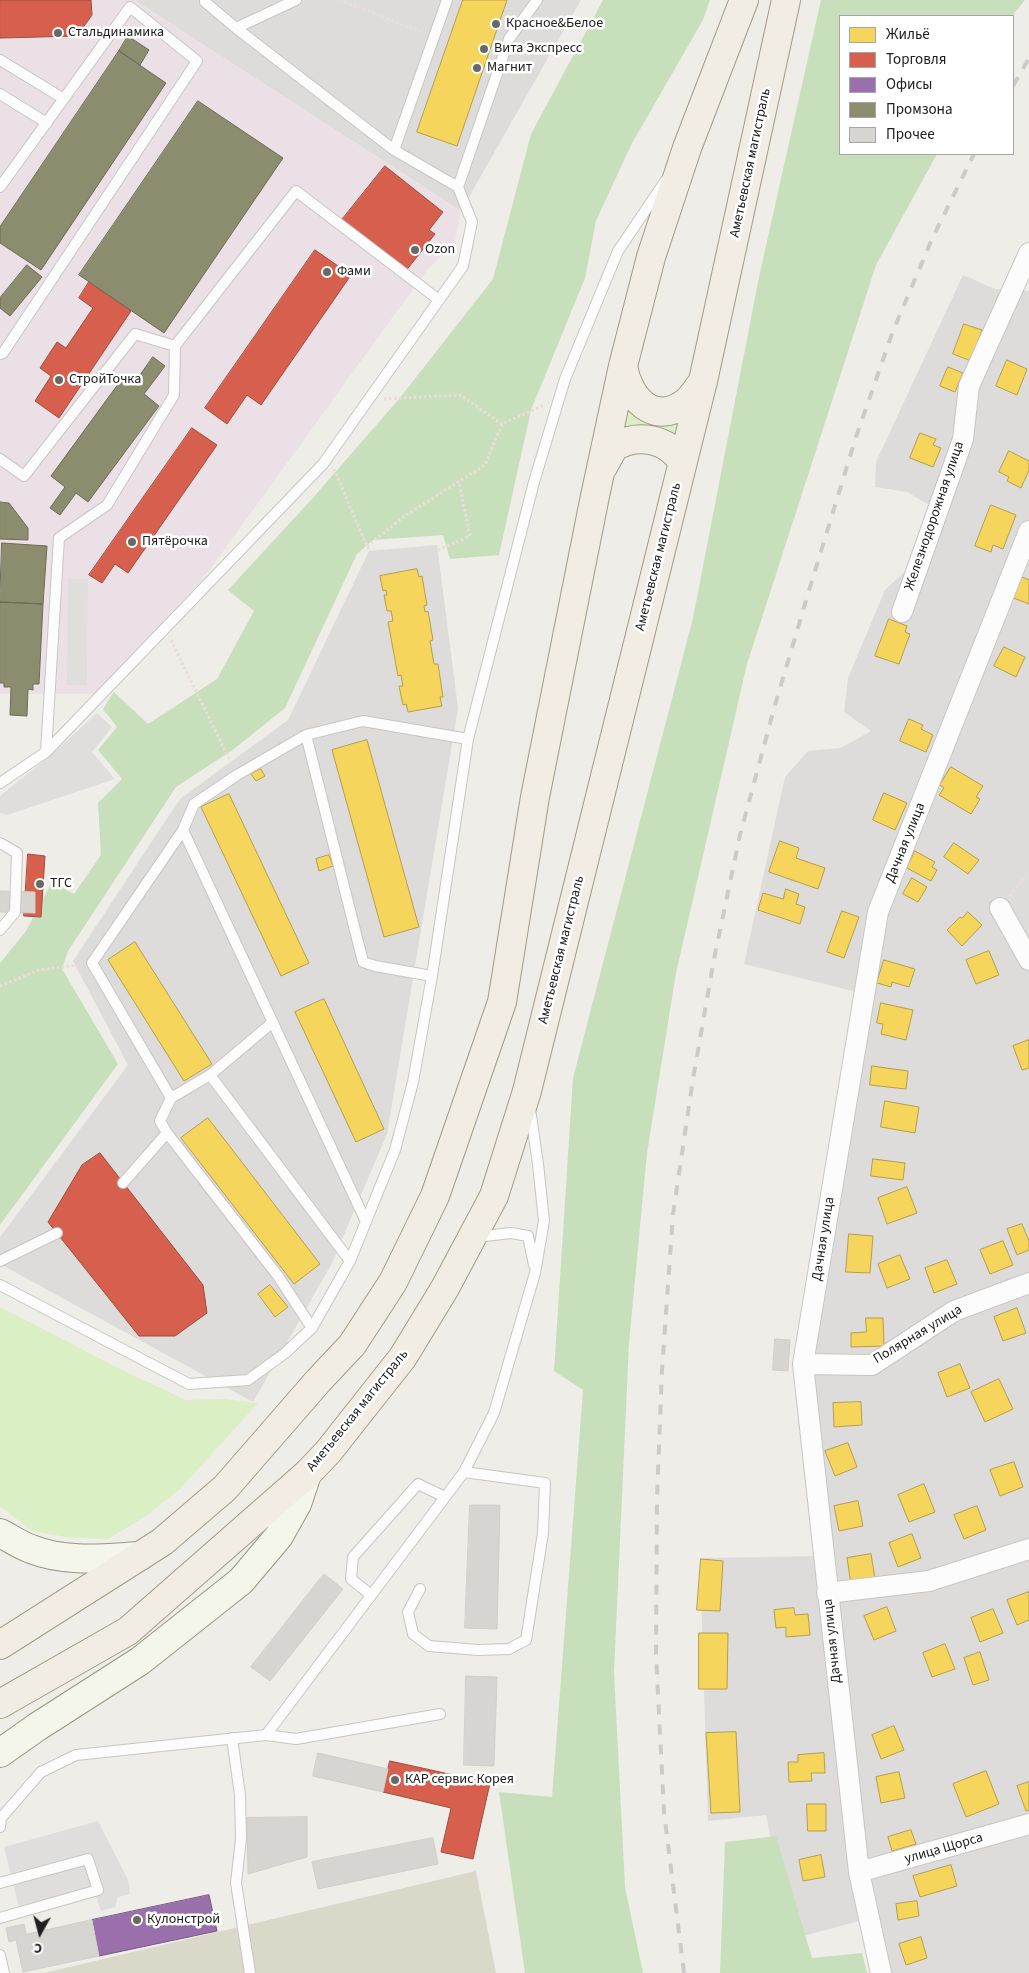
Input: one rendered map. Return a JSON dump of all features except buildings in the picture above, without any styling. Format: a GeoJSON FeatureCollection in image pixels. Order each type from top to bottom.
{"type":"FeatureCollection","features":[{"type":"Feature","properties":{"kind":"main road"},"geometry":{"type":"LineString","coordinates":[[0,1645],[162,1542],[225,1488],[352,1345],[393,1282],[435,1196],[502,1002],[535,797],[623,366],[651,258],[687,148],[744,0]]}},
{"type":"Feature","properties":{"kind":"main road","name":"Аметьевская магистраль"},"geometry":{"type":"LineString","coordinates":[[0,1704],[128,1631],[307,1474],[328,1452],[404,1357],[474,1237],[494,1196],[527,1091],[703,381],[786,0]]}},
{"type":"Feature","properties":{"kind":"main road"},"geometry":{"type":"LineString","coordinates":[[623,366],[625,379],[630,389],[645,407],[652,411],[674,409],[687,402],[703,381]]}},
{"type":"Feature","properties":{"kind":"main road"},"geometry":{"type":"LineString","coordinates":[[600,474],[614,447],[636,439],[658,442],[671,449],[682,462]]}},
{"type":"Feature","properties":{"kind":"main road"},"geometry":{"type":"LineString","coordinates":[[0,1753],[38,1726],[140,1661],[240,1581],[280,1536],[297,1504],[307,1474]]}},
{"type":"Feature","properties":{"kind":"main road"},"geometry":{"type":"LineString","coordinates":[[0,1533],[30,1549],[54,1556],[90,1559],[140,1556]]}},
{"type":"Feature","properties":{"kind":"street","name":"Железнодорожная улица"},"geometry":{"type":"LineString","coordinates":[[902,612],[963,439],[969,386],[1029,253]]}},
{"type":"Feature","properties":{"kind":"street","name":"Дачная улица"},"geometry":{"type":"LineString","coordinates":[[881,1973],[859,1872],[803,1364],[878,912],[1029,531]]}},
{"type":"Feature","properties":{"kind":"street"},"geometry":{"type":"LineString","coordinates":[[1000,908],[1029,960]]}},
{"type":"Feature","properties":{"kind":"street","name":"Полярная улица"},"geometry":{"type":"LineString","coordinates":[[803,1364],[872,1365],[954,1311],[1029,1283]]}},
{"type":"Feature","properties":{"kind":"street"},"geometry":{"type":"LineString","coordinates":[[827,1593],[929,1581],[1029,1549]]}},
{"type":"Feature","properties":{"kind":"street","name":"улица Щорса"},"geometry":{"type":"LineString","coordinates":[[859,1872],[1029,1824]]}},
{"type":"Feature","properties":{"kind":"lane"},"geometry":{"type":"LineString","coordinates":[[0,783],[46,752],[328,457],[463,266],[472,222],[458,187],[394,150],[236,28],[205,0]]}},
{"type":"Feature","properties":{"kind":"lane"},"geometry":{"type":"LineString","coordinates":[[236,28],[296,0]]}},
{"type":"Feature","properties":{"kind":"lane"},"geometry":{"type":"LineString","coordinates":[[394,150],[447,0]]}},
{"type":"Feature","properties":{"kind":"lane"},"geometry":{"type":"LineString","coordinates":[[458,187],[510,39],[537,0]]}},
{"type":"Feature","properties":{"kind":"lane"},"geometry":{"type":"LineString","coordinates":[[0,187],[130,7],[197,61],[2,354],[0,354]]}},
{"type":"Feature","properties":{"kind":"lane"},"geometry":{"type":"LineString","coordinates":[[0,60],[64,99]]}},
{"type":"Feature","properties":{"kind":"lane"},"geometry":{"type":"LineString","coordinates":[[0,94],[46,123]]}},
{"type":"Feature","properties":{"kind":"lane"},"geometry":{"type":"LineString","coordinates":[[0,1285],[190,1384],[248,1380],[284,1354],[312,1328],[350,1261],[395,1150],[411,1090],[432,976],[468,739],[534,482],[565,379],[618,251],[687,148]]}},
{"type":"Feature","properties":{"kind":"lane"},"geometry":{"type":"LineString","coordinates":[[46,752],[59,538],[107,505],[174,395],[175,346],[296,191],[439,300]]}},
{"type":"Feature","properties":{"kind":"lane"},"geometry":{"type":"LineString","coordinates":[[0,460],[24,476],[135,334],[175,346]]}},
{"type":"Feature","properties":{"kind":"lane"},"geometry":{"type":"LineString","coordinates":[[170,1098],[92,963],[183,830],[194,804],[237,775],[306,735],[363,721],[468,739]]}},
{"type":"Feature","properties":{"kind":"lane"},"geometry":{"type":"LineString","coordinates":[[306,735],[363,962],[375,966],[432,976]]}},
{"type":"Feature","properties":{"kind":"lane"},"geometry":{"type":"LineString","coordinates":[[183,830],[366,1222]]}},
{"type":"Feature","properties":{"kind":"lane"},"geometry":{"type":"LineString","coordinates":[[0,844],[17,853],[15,912],[0,930]]}},
{"type":"Feature","properties":{"kind":"lane"},"geometry":{"type":"LineString","coordinates":[[273,1022],[210,1075],[170,1098],[160,1120],[167,1133],[278,1276],[312,1328]]}},
{"type":"Feature","properties":{"kind":"lane"},"geometry":{"type":"LineString","coordinates":[[210,1075],[350,1261]]}},
{"type":"Feature","properties":{"kind":"lane"},"geometry":{"type":"LineString","coordinates":[[266,1735],[464,1472],[494,1412],[535,1273],[544,1221],[527,1091]]}},
{"type":"Feature","properties":{"kind":"lane"},"geometry":{"type":"LineString","coordinates":[[123,1183],[167,1133]]}},
{"type":"Feature","properties":{"kind":"lane"},"geometry":{"type":"LineString","coordinates":[[474,1237],[512,1232],[528,1236],[535,1273]]}},
{"type":"Feature","properties":{"kind":"lane"},"geometry":{"type":"LineString","coordinates":[[0,1262],[57,1233]]}},
{"type":"Feature","properties":{"kind":"lane"},"geometry":{"type":"LineString","coordinates":[[420,1589],[408,1612],[413,1634],[429,1646],[478,1650],[509,1649],[526,1640],[543,1533],[545,1483],[464,1472]]}},
{"type":"Feature","properties":{"kind":"lane"},"geometry":{"type":"LineString","coordinates":[[371,1595],[352,1579],[353,1557],[418,1484],[445,1497]]}},
{"type":"Feature","properties":{"kind":"lane"},"geometry":{"type":"LineString","coordinates":[[0,1827],[1,1818],[41,1772],[76,1755],[266,1735],[296,1739],[440,1714]]}},
{"type":"Feature","properties":{"kind":"lane"},"geometry":{"type":"LineString","coordinates":[[232,1738],[240,1794],[242,1839],[236,1883],[250,1973]]}},
{"type":"Feature","properties":{"kind":"lane"},"geometry":{"type":"LineString","coordinates":[[0,1883],[88,1859],[98,1890],[0,1918]]}},
{"type":"Feature","properties":{"kind":"lane"},"geometry":{"type":"LineString","coordinates":[[0,1955],[4,1973]]}},
{"type":"Feature","properties":{"kind":"path"},"geometry":{"type":"LineString","coordinates":[[340,0],[434,37]]}},
{"type":"Feature","properties":{"kind":"path"},"geometry":{"type":"LineString","coordinates":[[369,400],[460,395],[502,424]]}},
{"type":"Feature","properties":{"kind":"path"},"geometry":{"type":"LineString","coordinates":[[367,546],[406,515],[485,465],[502,424],[546,404]]}},
{"type":"Feature","properties":{"kind":"path"},"geometry":{"type":"LineString","coordinates":[[328,457],[370,551]]}},
{"type":"Feature","properties":{"kind":"path"},"geometry":{"type":"LineString","coordinates":[[438,550],[470,536],[459,482]]}},
{"type":"Feature","properties":{"kind":"path"},"geometry":{"type":"LineString","coordinates":[[166,628],[237,775]]}},
{"type":"Feature","properties":{"kind":"path"},"geometry":{"type":"LineString","coordinates":[[1000,908],[1029,872]]}},
{"type":"Feature","properties":{"kind":"path"},"geometry":{"type":"LineString","coordinates":[[0,986],[39,970],[92,963]]}},
{"type":"Feature","properties":{"kind":"shaded area"},"geometry":{"type":"Polygon","coordinates":[[[0,0],[134,0],[461,211],[455,241],[427,270],[203,579],[96,694],[0,694],[0,0]]]}},
{"type":"Feature","properties":{"kind":"shaded area"},"geometry":{"type":"Polygon","coordinates":[[[134,0],[581,0],[461,211],[134,0]]]}},
{"type":"Feature","properties":{"kind":"shaded area"},"geometry":{"type":"Polygon","coordinates":[[[963,275],[995,289],[1029,291],[1029,1973],[872,1973],[859,1921],[792,1939],[766,1815],[708,1821],[700,1558],[818,1556],[811,1319],[865,994],[744,964],[785,777],[808,751],[841,748],[871,731],[844,712],[848,678],[885,590],[936,542],[936,509],[907,492],[875,487],[876,462],[963,275]]]}},
{"type":"Feature","properties":{"kind":"shaded area"},"geometry":{"type":"Polygon","coordinates":[[[437,545],[458,708],[387,1134],[331,1265],[253,1402],[0,1264],[0,1237],[128,1065],[73,961],[180,799],[288,720],[369,551],[437,545]]]}},
{"type":"Feature","properties":{"kind":"shaded area"},"geometry":{"type":"Polygon","coordinates":[[[68,579],[88,579],[87,685],[67,685],[68,579]]]}},
{"type":"Feature","properties":{"kind":"shaded area"},"geometry":{"type":"Polygon","coordinates":[[[97,713],[112,727],[92,752],[115,779],[7,815],[0,813],[0,796],[50,756],[97,713]]]}},
{"type":"Feature","properties":{"kind":"shaded area"},"geometry":{"type":"Polygon","coordinates":[[[98,1821],[128,1880],[130,1894],[118,1897],[115,1907],[101,1911],[96,1897],[21,1915],[4,1847],[98,1821]]]}},
{"type":"Feature","properties":{"kind":"shaded area"},"geometry":{"type":"Polygon","coordinates":[[[476,1871],[496,1973],[44,1973],[476,1871]]]}},
{"type":"Feature","properties":{"kind":"green space"},"geometry":{"type":"Polygon","coordinates":[[[603,0],[710,0],[703,20],[631,145],[596,221],[585,278],[531,410],[499,555],[450,559],[443,535],[373,540],[357,554],[285,708],[234,749],[176,787],[68,951],[62,969],[118,1064],[0,1225],[0,963],[26,931],[52,882],[74,894],[101,855],[98,803],[122,779],[98,750],[117,727],[103,709],[114,692],[148,724],[217,679],[254,611],[228,590],[311,500],[399,399],[493,279],[531,134],[603,0]]]}},
{"type":"Feature","properties":{"kind":"green space"},"geometry":{"type":"Polygon","coordinates":[[[821,0],[1025,0],[1013,15],[839,15],[839,155],[936,155],[876,265],[747,664],[676,973],[647,1153],[629,1343],[614,1672],[625,1887],[643,1973],[525,1973],[499,1792],[552,1797],[583,1390],[554,1371],[573,1078],[693,618],[759,277],[821,0]]]}},
{"type":"Feature","properties":{"kind":"green space"},"geometry":{"type":"Polygon","coordinates":[[[630,400],[684,415],[677,444],[623,435],[630,400]]]}},
{"type":"Feature","properties":{"kind":"green space"},"geometry":{"type":"Polygon","coordinates":[[[0,1307],[124,1371],[186,1400],[224,1399],[258,1403],[180,1489],[146,1516],[108,1539],[66,1537],[32,1531],[0,1506],[0,1307]]]}},
{"type":"Feature","properties":{"kind":"green space"},"geometry":{"type":"Polygon","coordinates":[[[776,1836],[812,1958],[862,1953],[867,1973],[720,1973],[725,1842],[776,1836]]]}},
{"type":"Feature","properties":{"kind":"railway"},"geometry":{"type":"LineString","coordinates":[[1014,84],[1029,58]]}},
{"type":"Feature","properties":{"kind":"railway"},"geometry":{"type":"LineString","coordinates":[[684,1973],[664,1812],[656,1654],[657,1498],[662,1370],[673,1214],[693,1079],[714,959],[740,835],[775,705],[811,584],[856,437],[893,331],[932,239],[974,155]]}},
{"type":"Feature","properties":{"kind":"place","name":"Красное&Белое"},"geometry":{"type":"Point","coordinates":[496,24]}},
{"type":"Feature","properties":{"kind":"place","name":"Стальдинамика"},"geometry":{"type":"Point","coordinates":[58,33]}},
{"type":"Feature","properties":{"kind":"place","name":"Вита Экспресс"},"geometry":{"type":"Point","coordinates":[484,49]}},
{"type":"Feature","properties":{"kind":"place","name":"Магнит"},"geometry":{"type":"Point","coordinates":[477,68]}},
{"type":"Feature","properties":{"kind":"place","name":"Ozon"},"geometry":{"type":"Point","coordinates":[415,250]}},
{"type":"Feature","properties":{"kind":"place","name":"Фами"},"geometry":{"type":"Point","coordinates":[327,272]}},
{"type":"Feature","properties":{"kind":"place","name":"СтройТочка"},"geometry":{"type":"Point","coordinates":[59,380]}},
{"type":"Feature","properties":{"kind":"place","name":"Пятёрочка"},"geometry":{"type":"Point","coordinates":[132,542]}},
{"type":"Feature","properties":{"kind":"place","name":"ТГС"},"geometry":{"type":"Point","coordinates":[40,884]}},
{"type":"Feature","properties":{"kind":"place","name":"КАР сервис Корея"},"geometry":{"type":"Point","coordinates":[395,1780]}},
{"type":"Feature","properties":{"kind":"place","name":"Кулонстрой"},"geometry":{"type":"Point","coordinates":[137,1920]}}]}
